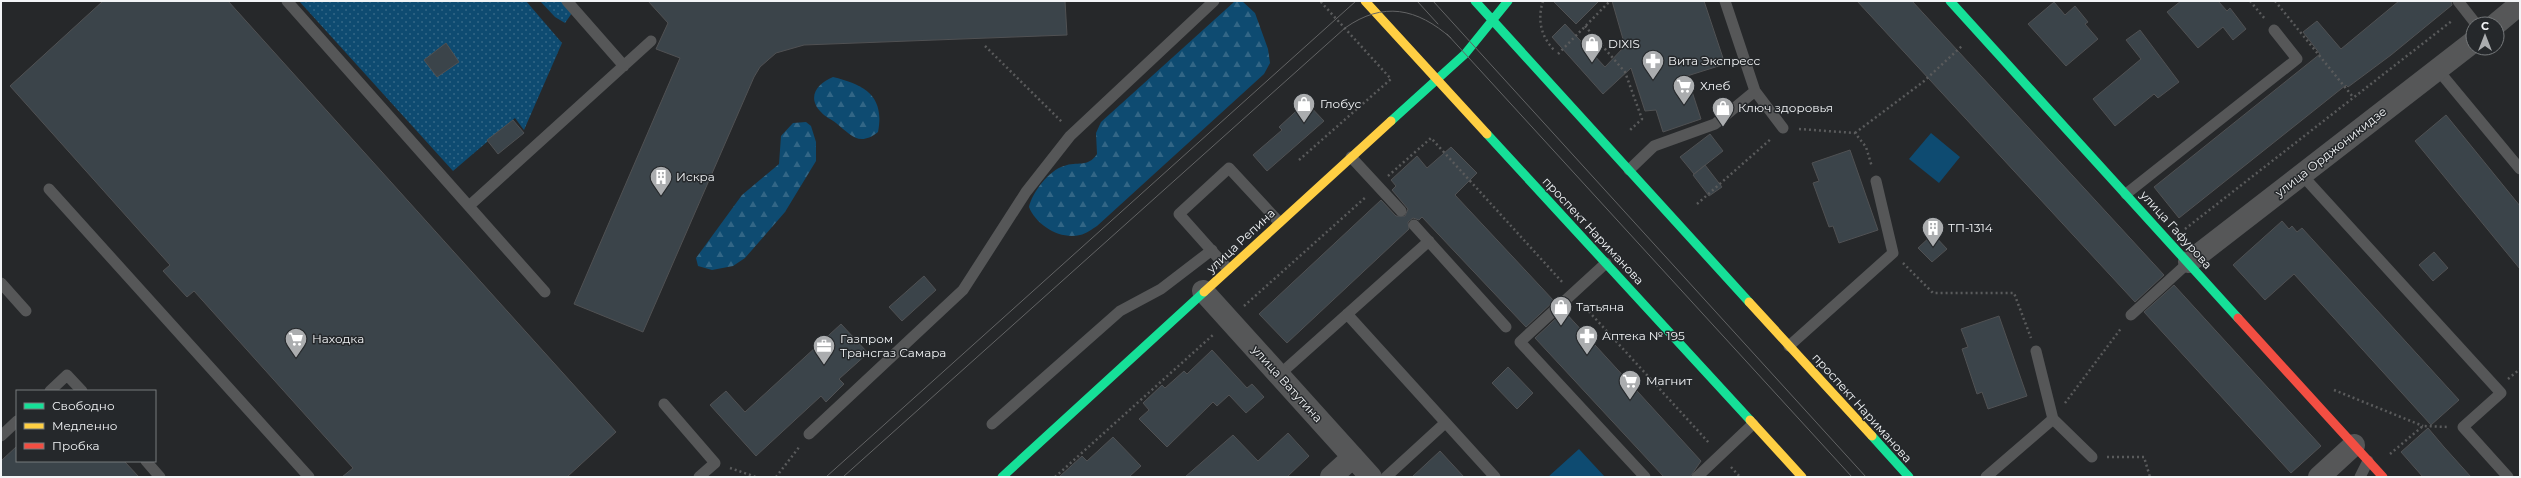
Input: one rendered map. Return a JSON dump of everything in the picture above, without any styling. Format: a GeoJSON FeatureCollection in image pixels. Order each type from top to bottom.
{"type":"FeatureCollection","features":[{"type":"Feature","properties":{"kind":"main road","name":"проспект Нариманова"},"geometry":{"type":"LineString","coordinates":[[1365,1],[1802,477]]}},
{"type":"Feature","properties":{"kind":"main road","name":"проспект Нариманова"},"geometry":{"type":"LineString","coordinates":[[1475,1],[1909,477]]}},
{"type":"Feature","properties":{"kind":"main road","name":"улица Репина"},"geometry":{"type":"LineString","coordinates":[[1002,477],[1203,291],[1465,54],[1508,1]]}},
{"type":"Feature","properties":{"kind":"main road","name":"улица Гафурова"},"geometry":{"type":"LineString","coordinates":[[1950,1],[2383,477]]}},
{"type":"Feature","properties":{"kind":"street"},"geometry":{"type":"LineString","coordinates":[[2505,16],[2520,4]]}},
{"type":"Feature","properties":{"kind":"street","name":"улица Орджоникидзе"},"geometry":{"type":"LineString","coordinates":[[2189,262],[2465,48]]}},
{"type":"Feature","properties":{"kind":"street","name":"улица Ватутина"},"geometry":{"type":"LineString","coordinates":[[1203,291],[1371,477]]}},
{"type":"Feature","properties":{"kind":"street"},"geometry":{"type":"LineString","coordinates":[[2319,477],[2354,445]]}},
{"type":"Feature","properties":{"kind":"street"},"geometry":{"type":"LineString","coordinates":[[1331,477],[1353,457]]}},
{"type":"Feature","properties":{"kind":"lane"},"geometry":{"type":"LineString","coordinates":[[287,1],[545,292]]}},
{"type":"Feature","properties":{"kind":"lane"},"geometry":{"type":"LineString","coordinates":[[567,1],[624,66]]}},
{"type":"Feature","properties":{"kind":"lane"},"geometry":{"type":"LineString","coordinates":[[809,434],[963,290],[1026,192],[1073,134],[1214,1]]}},
{"type":"Feature","properties":{"kind":"lane"},"geometry":{"type":"LineString","coordinates":[[1725,1],[1755,91],[1783,128]]}},
{"type":"Feature","properties":{"kind":"lane"},"geometry":{"type":"LineString","coordinates":[[2458,1],[2470,16]]}},
{"type":"Feature","properties":{"kind":"lane"},"geometry":{"type":"LineString","coordinates":[[2126,194],[2297,59],[2274,30]]}},
{"type":"Feature","properties":{"kind":"lane"},"geometry":{"type":"LineString","coordinates":[[469,206],[652,41]]}},
{"type":"Feature","properties":{"kind":"lane"},"geometry":{"type":"LineString","coordinates":[[2438,70],[2520,170]]}},
{"type":"Feature","properties":{"kind":"lane"},"geometry":{"type":"LineString","coordinates":[[1629,170],[1654,146],[1715,124],[1755,91]]}},
{"type":"Feature","properties":{"kind":"lane"},"geometry":{"type":"LineString","coordinates":[[1351,157],[1401,211]]}},
{"type":"Feature","properties":{"kind":"lane"},"geometry":{"type":"LineString","coordinates":[[1228,269],[1178,214],[1229,168],[1279,222]]}},
{"type":"Feature","properties":{"kind":"lane"},"geometry":{"type":"LineString","coordinates":[[2302,175],[2501,393],[2463,427],[2508,477]]}},
{"type":"Feature","properties":{"kind":"lane"},"geometry":{"type":"LineString","coordinates":[[1789,346],[1893,252],[1876,181]]}},
{"type":"Feature","properties":{"kind":"lane"},"geometry":{"type":"LineString","coordinates":[[49,189],[309,477]]}},
{"type":"Feature","properties":{"kind":"lane"},"geometry":{"type":"LineString","coordinates":[[1414,225],[1506,327]]}},
{"type":"Feature","properties":{"kind":"lane"},"geometry":{"type":"LineString","coordinates":[[1279,375],[1429,241]]}},
{"type":"Feature","properties":{"kind":"lane"},"geometry":{"type":"LineString","coordinates":[[992,424],[1120,311],[1161,289],[1212,250]]}},
{"type":"Feature","properties":{"kind":"lane"},"geometry":{"type":"LineString","coordinates":[[2131,315],[2189,262]]}},
{"type":"Feature","properties":{"kind":"lane"},"geometry":{"type":"LineString","coordinates":[[1606,263],[1520,342],[1645,477]]}},
{"type":"Feature","properties":{"kind":"lane"},"geometry":{"type":"LineString","coordinates":[[1,283],[26,311]]}},
{"type":"Feature","properties":{"kind":"lane"},"geometry":{"type":"LineString","coordinates":[[1347,314],[1495,477]]}},
{"type":"Feature","properties":{"kind":"lane"},"geometry":{"type":"LineString","coordinates":[[2036,352],[2053,419],[2092,457]]}},
{"type":"Feature","properties":{"kind":"lane"},"geometry":{"type":"LineString","coordinates":[[51,390],[68,375],[81,390]]}},
{"type":"Feature","properties":{"kind":"lane"},"geometry":{"type":"LineString","coordinates":[[664,404],[715,463],[699,477]]}},
{"type":"Feature","properties":{"kind":"lane"},"geometry":{"type":"LineString","coordinates":[[1986,477],[2053,419]]}},
{"type":"Feature","properties":{"kind":"lane"},"geometry":{"type":"LineString","coordinates":[[1,436],[16,422]]}},
{"type":"Feature","properties":{"kind":"lane"},"geometry":{"type":"LineString","coordinates":[[1386,477],[1445,423]]}},
{"type":"Feature","properties":{"kind":"lane"},"geometry":{"type":"LineString","coordinates":[[1696,477],[1754,424]]}},
{"type":"Feature","properties":{"kind":"lane"},"geometry":{"type":"LineString","coordinates":[[147,462],[160,477]]}},
{"type":"Feature","properties":{"kind":"lane"},"geometry":{"type":"LineString","coordinates":[[2360,477],[2372,464]]}},
{"type":"Feature","properties":{"kind":"path"},"geometry":{"type":"LineString","coordinates":[[1299,160],[1391,80],[1320,1]]}},
{"type":"Feature","properties":{"kind":"path"},"geometry":{"type":"LineString","coordinates":[[1543,1],[1540,26],[1547,42],[1555,51]]}},
{"type":"Feature","properties":{"kind":"path"},"geometry":{"type":"LineString","coordinates":[[1558,54],[1610,1]]}},
{"type":"Feature","properties":{"kind":"path"},"geometry":{"type":"LineString","coordinates":[[2250,1],[2274,30]]}},
{"type":"Feature","properties":{"kind":"path"},"geometry":{"type":"LineString","coordinates":[[2275,1],[2354,97]]}},
{"type":"Feature","properties":{"kind":"path"},"geometry":{"type":"LineString","coordinates":[[2169,241],[2465,10]]}},
{"type":"Feature","properties":{"kind":"path"},"geometry":{"type":"LineString","coordinates":[[1585,26],[1625,72],[1642,119],[1629,131]]}},
{"type":"Feature","properties":{"kind":"path"},"geometry":{"type":"LineString","coordinates":[[1697,204],[1783,128],[1855,133],[1923,82],[1965,44]]}},
{"type":"Feature","properties":{"kind":"path"},"geometry":{"type":"LineString","coordinates":[[985,46],[1073,134]]}},
{"type":"Feature","properties":{"kind":"path"},"geometry":{"type":"LineString","coordinates":[[1855,133],[1866,147],[1876,181]]}},
{"type":"Feature","properties":{"kind":"path"},"geometry":{"type":"LineString","coordinates":[[1056,477],[1431,138],[1740,477]]}},
{"type":"Feature","properties":{"kind":"path"},"geometry":{"type":"LineString","coordinates":[[1893,252],[1933,293],[2014,293],[2036,352]]}},
{"type":"Feature","properties":{"kind":"path"},"geometry":{"type":"LineString","coordinates":[[2053,419],[2131,315]]}},
{"type":"Feature","properties":{"kind":"path"},"geometry":{"type":"LineString","coordinates":[[2330,389],[2423,426],[2463,427]]}},
{"type":"Feature","properties":{"kind":"path"},"geometry":{"type":"LineString","coordinates":[[2372,464],[2423,426]]}},
{"type":"Feature","properties":{"kind":"path"},"geometry":{"type":"LineString","coordinates":[[776,477],[809,434]]}},
{"type":"Feature","properties":{"kind":"path"},"geometry":{"type":"LineString","coordinates":[[2092,457],[2144,457],[2150,477]]}},
{"type":"Feature","properties":{"kind":"path"},"geometry":{"type":"LineString","coordinates":[[715,463],[756,477]]}},
{"type":"Feature","properties":{"kind":"green space"},"geometry":{"type":"Polygon","coordinates":[[[299,1],[526,1],[562,43],[524,130],[515,118],[453,171],[299,1]]]}},
{"type":"Feature","properties":{"kind":"green space"},"geometry":{"type":"Polygon","coordinates":[[[540,1],[561,1],[572,13],[565,23],[555,17],[540,1]]]}},
{"type":"Feature","properties":{"kind":"green space"},"geometry":{"type":"Polygon","coordinates":[[[1242,1],[1255,13],[1268,49],[1270,63],[1264,74],[1097,226],[1084,234],[1072,236],[1050,230],[1037,220],[1029,207],[1037,189],[1047,177],[1058,168],[1086,163],[1094,158],[1097,154],[1096,133],[1101,122],[1234,2],[1242,1]]]}},
{"type":"Feature","properties":{"kind":"green space"},"geometry":{"type":"Polygon","coordinates":[[[833,77],[855,84],[870,94],[878,109],[878,132],[866,139],[856,138],[821,112],[814,101],[814,96],[816,91],[823,83],[833,77]]]}},
{"type":"Feature","properties":{"kind":"green space"},"geometry":{"type":"Polygon","coordinates":[[[806,122],[811,126],[816,142],[816,161],[785,212],[745,258],[733,266],[712,270],[698,266],[696,258],[742,195],[779,164],[781,136],[793,123],[806,122]]]}},
{"type":"Feature","properties":{"kind":"green space"},"geometry":{"type":"Polygon","coordinates":[[[1931,133],[1960,157],[1939,183],[1909,159],[1931,133]]]}},
{"type":"Feature","properties":{"kind":"green space"},"geometry":{"type":"Polygon","coordinates":[[[1579,449],[1605,477],[1548,477],[1579,449]]]}},
{"type":"Feature","properties":{"kind":"building"},"geometry":{"type":"Polygon","coordinates":[[[103,1],[228,1],[616,432],[567,477],[342,477],[353,468],[194,291],[187,297],[163,271],[170,265],[10,86],[103,1]]]}},
{"type":"Feature","properties":{"kind":"building","name":"Искра"},"geometry":{"type":"Polygon","coordinates":[[[648,1],[1065,1],[1067,35],[804,45],[776,53],[760,67],[754,77],[643,332],[574,304],[680,58],[656,49],[668,23],[648,1]]]}},
{"type":"Feature","properties":{"kind":"building"},"geometry":{"type":"Polygon","coordinates":[[[1553,1],[1599,1],[1576,24],[1553,1]]]}},
{"type":"Feature","properties":{"kind":"building"},"geometry":{"type":"Polygon","coordinates":[[[1612,1],[1704,1],[1725,64],[1687,76],[1701,119],[1663,132],[1656,110],[1645,111],[1631,68],[1603,94],[1552,37],[1565,24],[1605,67],[1625,46],[1612,1]]]}},
{"type":"Feature","properties":{"kind":"building"},"geometry":{"type":"Polygon","coordinates":[[[1857,1],[1912,1],[2164,275],[2135,302],[1857,1]]]}},
{"type":"Feature","properties":{"kind":"building"},"geometry":{"type":"Polygon","coordinates":[[[2181,1],[2218,1],[2227,11],[2230,8],[2246,29],[2233,40],[2223,27],[2198,48],[2167,12],[2181,1]]]}},
{"type":"Feature","properties":{"kind":"building"},"geometry":{"type":"Polygon","coordinates":[[[2399,1],[2451,1],[2452,5],[2391,55],[2348,87],[2346,85],[2179,218],[2154,187],[2320,54],[2303,32],[2317,21],[2341,49],[2399,1]]]}},
{"type":"Feature","properties":{"kind":"building"},"geometry":{"type":"Polygon","coordinates":[[[2054,2],[2065,15],[2075,6],[2088,22],[2085,24],[2098,39],[2066,66],[2028,24],[2054,2]]]}},
{"type":"Feature","properties":{"kind":"building"},"geometry":{"type":"Polygon","coordinates":[[[2140,30],[2179,82],[2158,98],[2154,94],[2115,126],[2093,99],[2141,59],[2126,40],[2140,30]]]}},
{"type":"Feature","properties":{"kind":"building"},"geometry":{"type":"Polygon","coordinates":[[[446,43],[459,62],[437,77],[424,60],[446,43]]]}},
{"type":"Feature","properties":{"kind":"building"},"geometry":{"type":"Polygon","coordinates":[[[1306,102],[1324,121],[1267,171],[1253,155],[1282,130],[1279,127],[1306,102]]]}},
{"type":"Feature","properties":{"kind":"building"},"geometry":{"type":"Polygon","coordinates":[[[2446,115],[2520,206],[2520,269],[2415,141],[2446,115]]]}},
{"type":"Feature","properties":{"kind":"building"},"geometry":{"type":"Polygon","coordinates":[[[513,120],[524,133],[498,154],[487,140],[513,120]]]}},
{"type":"Feature","properties":{"kind":"building"},"geometry":{"type":"Polygon","coordinates":[[[1710,134],[1723,151],[1694,174],[1680,157],[1710,134]]]}},
{"type":"Feature","properties":{"kind":"building"},"geometry":{"type":"Polygon","coordinates":[[[1451,147],[1477,173],[1455,195],[1554,301],[1526,327],[1422,217],[1419,220],[1413,218],[1408,222],[1409,229],[1287,343],[1259,314],[1381,200],[1396,216],[1405,216],[1408,209],[1392,190],[1396,186],[1391,180],[1417,156],[1427,168],[1451,147]]]}},
{"type":"Feature","properties":{"kind":"building"},"geometry":{"type":"Polygon","coordinates":[[[1850,150],[1878,230],[1839,243],[1833,226],[1829,227],[1813,183],[1819,181],[1812,163],[1850,150]]]}},
{"type":"Feature","properties":{"kind":"building"},"geometry":{"type":"Polygon","coordinates":[[[1705,165],[1722,187],[1709,196],[1693,175],[1705,165]]]}},
{"type":"Feature","properties":{"kind":"building"},"geometry":{"type":"Polygon","coordinates":[[[2282,221],[2289,229],[2292,226],[2297,232],[2302,228],[2459,400],[2431,425],[2294,274],[2265,300],[2233,265],[2282,221]]]}},
{"type":"Feature","properties":{"kind":"building","name":"ТП-1314"},"geometry":{"type":"Polygon","coordinates":[[[1933,234],[1947,249],[1932,262],[1918,248],[1933,234]]]}},
{"type":"Feature","properties":{"kind":"building"},"geometry":{"type":"Polygon","coordinates":[[[2434,252],[2448,268],[2433,281],[2419,265],[2434,252]]]}},
{"type":"Feature","properties":{"kind":"building"},"geometry":{"type":"Polygon","coordinates":[[[924,276],[936,290],[902,321],[889,307],[924,276]]]}},
{"type":"Feature","properties":{"kind":"building"},"geometry":{"type":"Polygon","coordinates":[[[2174,285],[2321,446],[2291,473],[2144,312],[2174,285]]]}},
{"type":"Feature","properties":{"kind":"building"},"geometry":{"type":"Polygon","coordinates":[[[1564,311],[1701,461],[1690,477],[1664,477],[1535,338],[1564,311]]]}},
{"type":"Feature","properties":{"kind":"building"},"geometry":{"type":"Polygon","coordinates":[[[1999,316],[2027,396],[1988,409],[1982,392],[1977,394],[1962,349],[1968,347],[1961,329],[1999,316]]]}},
{"type":"Feature","properties":{"kind":"building","name":"Газпром Трансгаз Самара"},"geometry":{"type":"Polygon","coordinates":[[[841,324],[868,353],[839,379],[844,384],[826,402],[821,396],[756,456],[710,405],[726,391],[745,412],[841,324]]]}},
{"type":"Feature","properties":{"kind":"building"},"geometry":{"type":"Polygon","coordinates":[[[1212,350],[1247,388],[1252,384],[1264,397],[1246,413],[1229,395],[1217,406],[1213,402],[1167,447],[1139,419],[1149,410],[1143,403],[1162,385],[1165,388],[1184,371],[1187,374],[1212,350]]]}},
{"type":"Feature","properties":{"kind":"building"},"geometry":{"type":"Polygon","coordinates":[[[1508,367],[1533,393],[1517,409],[1492,383],[1508,367]]]}},
{"type":"Feature","properties":{"kind":"building"},"geometry":{"type":"Polygon","coordinates":[[[2428,428],[2471,477],[2423,477],[2401,452],[2428,428]]]}},
{"type":"Feature","properties":{"kind":"building"},"geometry":{"type":"Polygon","coordinates":[[[1288,433],[1309,456],[1287,477],[1185,477],[1233,435],[1258,461],[1288,433]]]}},
{"type":"Feature","properties":{"kind":"building"},"geometry":{"type":"Polygon","coordinates":[[[1113,437],[1141,466],[1129,477],[1059,477],[1082,456],[1087,461],[1113,437]]]}},
{"type":"Feature","properties":{"kind":"building"},"geometry":{"type":"Polygon","coordinates":[[[16,447],[16,462],[125,462],[139,477],[1,477],[1,461],[16,447]]]}},
{"type":"Feature","properties":{"kind":"building"},"geometry":{"type":"Polygon","coordinates":[[[1440,451],[1464,477],[1412,477],[1440,451]]]}},
{"type":"Feature","properties":{"kind":"tram line"},"geometry":{"type":"LineString","coordinates":[[826,477],[1356,1]]}},
{"type":"Feature","properties":{"kind":"tram line"},"geometry":{"type":"LineString","coordinates":[[1417,1],[1438,24]]}},
{"type":"Feature","properties":{"kind":"tram line"},"geometry":{"type":"LineString","coordinates":[[1433,1],[1866,477]]}},
{"type":"Feature","properties":{"kind":"tram line"},"geometry":{"type":"LineString","coordinates":[[843,477],[1345,28],[1359,19],[1373,14],[1386,11],[1400,12],[1425,20],[1451,38]]}},
{"type":"Feature","properties":{"kind":"tram line"},"geometry":{"type":"LineString","coordinates":[[1447,34],[1852,477]]}},
{"type":"Feature","properties":{"kind":"traffic: fast"},"geometry":{"type":"LineString","coordinates":[[1475,1],[1749,302]]}},
{"type":"Feature","properties":{"kind":"traffic: fast"},"geometry":{"type":"LineString","coordinates":[[1391,121],[1465,54],[1508,1]]}},
{"type":"Feature","properties":{"kind":"traffic: fast"},"geometry":{"type":"LineString","coordinates":[[1950,1],[2238,318]]}},
{"type":"Feature","properties":{"kind":"traffic: fast"},"geometry":{"type":"LineString","coordinates":[[1487,134],[1750,420]]}},
{"type":"Feature","properties":{"kind":"traffic: fast"},"geometry":{"type":"LineString","coordinates":[[1002,477],[1204,292]]}},
{"type":"Feature","properties":{"kind":"traffic: fast"},"geometry":{"type":"LineString","coordinates":[[1872,436],[1909,477]]}},
{"type":"Feature","properties":{"kind":"traffic: slow"},"geometry":{"type":"LineString","coordinates":[[1365,1],[1487,134]]}},
{"type":"Feature","properties":{"kind":"traffic: slow"},"geometry":{"type":"LineString","coordinates":[[1204,292],[1391,121]]}},
{"type":"Feature","properties":{"kind":"traffic: slow"},"geometry":{"type":"LineString","coordinates":[[1749,302],[1872,436]]}},
{"type":"Feature","properties":{"kind":"traffic: slow"},"geometry":{"type":"LineString","coordinates":[[1750,420],[1802,477]]}},
{"type":"Feature","properties":{"kind":"traffic: jam"},"geometry":{"type":"LineString","coordinates":[[2238,318],[2383,477]]}},
{"type":"Feature","properties":{"kind":"place","name":"DIXIS"},"geometry":{"type":"Point","coordinates":[1592,64]}},
{"type":"Feature","properties":{"kind":"place","name":"Вита Экспресс"},"geometry":{"type":"Point","coordinates":[1653,80]}},
{"type":"Feature","properties":{"kind":"place","name":"Хлеб"},"geometry":{"type":"Point","coordinates":[1684,106]}},
{"type":"Feature","properties":{"kind":"place","name":"Глобус"},"geometry":{"type":"Point","coordinates":[1304,124]}},
{"type":"Feature","properties":{"kind":"place","name":"Ключ здоровья"},"geometry":{"type":"Point","coordinates":[1723,128]}},
{"type":"Feature","properties":{"kind":"place","name":"Искра"},"geometry":{"type":"Point","coordinates":[661,196]}},
{"type":"Feature","properties":{"kind":"place","name":"ТП-1314"},"geometry":{"type":"Point","coordinates":[1933,248]}},
{"type":"Feature","properties":{"kind":"place","name":"Татьяна"},"geometry":{"type":"Point","coordinates":[1561,326]}},
{"type":"Feature","properties":{"kind":"place","name":"Аптека № 195"},"geometry":{"type":"Point","coordinates":[1587,356]}},
{"type":"Feature","properties":{"kind":"place","name":"Находка"},"geometry":{"type":"Point","coordinates":[296,358]}},
{"type":"Feature","properties":{"kind":"place","name":"Газпром Трансгаз Самара"},"geometry":{"type":"Point","coordinates":[824,366]}},
{"type":"Feature","properties":{"kind":"place","name":"Магнит"},"geometry":{"type":"Point","coordinates":[1630,400]}}]}
